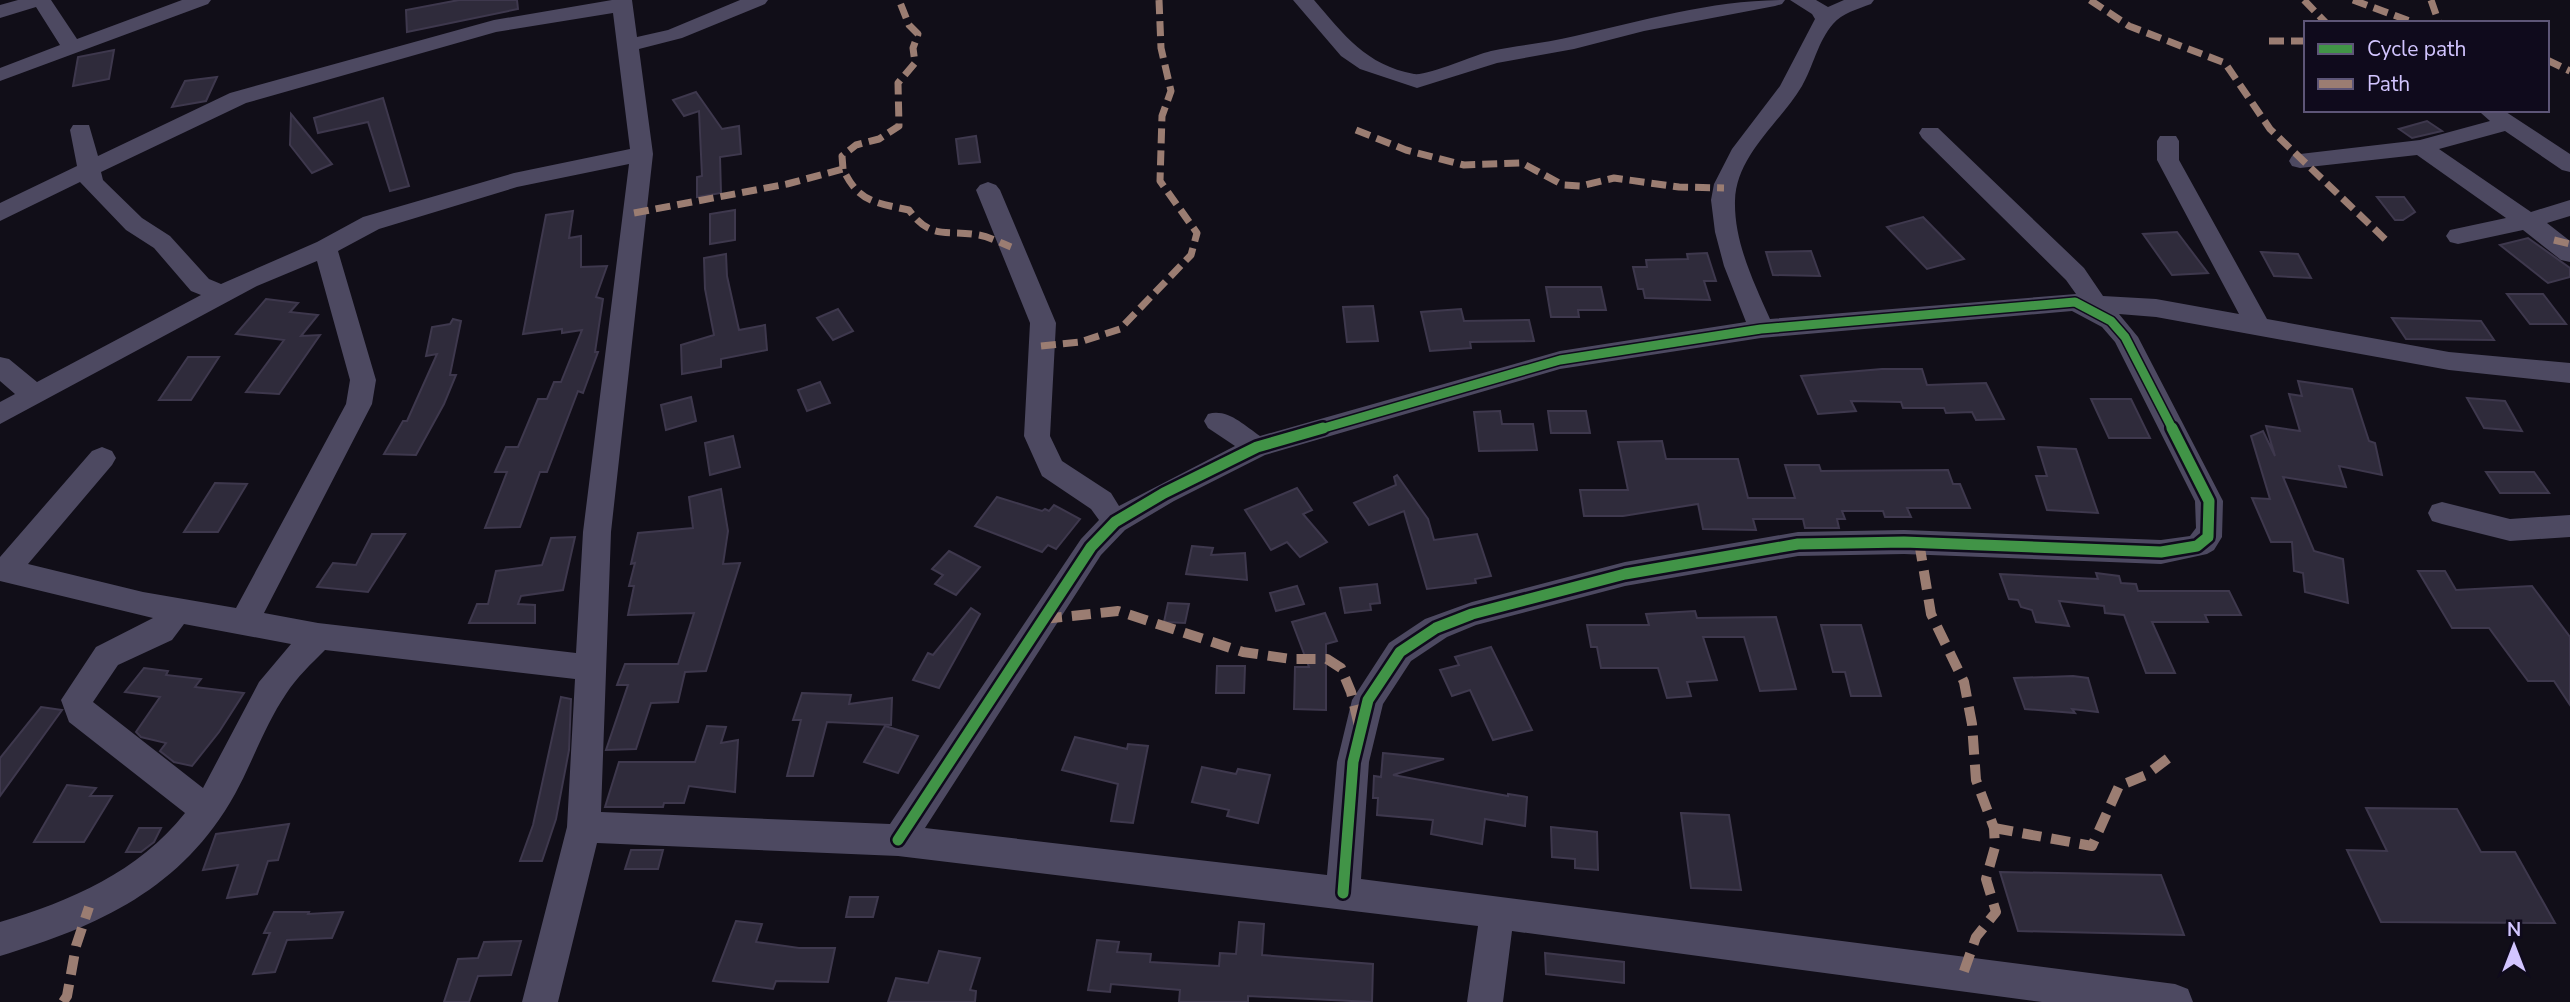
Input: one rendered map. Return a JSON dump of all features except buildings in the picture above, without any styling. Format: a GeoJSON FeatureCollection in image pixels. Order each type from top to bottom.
{"type":"FeatureCollection","features":[{"type":"Feature","properties":{"kind":"street"},"geometry":{"type":"LineString","coordinates":[[0,12],[40,0],[72,47]]}},
{"type":"Feature","properties":{"kind":"street"},"geometry":{"type":"LineString","coordinates":[[0,75],[201,0]]}},
{"type":"Feature","properties":{"kind":"street"},"geometry":{"type":"LineString","coordinates":[[627,46],[675,34],[758,0]]}},
{"type":"Feature","properties":{"kind":"street"},"geometry":{"type":"LineString","coordinates":[[1303,0],[1348,52],[1367,65],[1417,82],[1493,57],[1574,43],[1753,1],[1775,0]]}},
{"type":"Feature","properties":{"kind":"street"},"geometry":{"type":"LineString","coordinates":[[1800,0],[1819,10],[1825,19]]}},
{"type":"Feature","properties":{"kind":"street"},"geometry":{"type":"LineString","coordinates":[[1761,329],[1743,286],[1729,237],[1723,202],[1724,188],[1741,151],[1790,89],[1825,19],[1864,0]]}},
{"type":"Feature","properties":{"kind":"street"},"geometry":{"type":"LineString","coordinates":[[0,213],[184,121],[251,94],[494,26],[623,2],[642,154],[597,532],[584,827],[540,1002]]}},
{"type":"Feature","properties":{"kind":"street"},"geometry":{"type":"LineString","coordinates":[[2489,112],[2570,165]]}},
{"type":"Feature","properties":{"kind":"street"},"geometry":{"type":"LineString","coordinates":[[2300,161],[2421,147],[2508,123]]}},
{"type":"Feature","properties":{"kind":"street"},"geometry":{"type":"LineString","coordinates":[[81,130],[92,183],[134,224],[162,242],[200,285],[222,293]]}},
{"type":"Feature","properties":{"kind":"street"},"geometry":{"type":"LineString","coordinates":[[1343,894],[1353,762],[1368,699],[1400,652],[1437,628],[1472,614],[1625,574],[1798,544],[1904,542],[2161,552],[2190,548],[2207,540],[2212,529],[2209,501],[2125,338],[2111,321],[2086,303],[2075,274],[1930,133]]}},
{"type":"Feature","properties":{"kind":"street"},"geometry":{"type":"LineString","coordinates":[[2168,141],[2168,160],[2259,327]]}},
{"type":"Feature","properties":{"kind":"street"},"geometry":{"type":"LineString","coordinates":[[2421,147],[2528,221],[2570,254]]}},
{"type":"Feature","properties":{"kind":"street"},"geometry":{"type":"LineString","coordinates":[[0,414],[222,293],[325,248],[371,223],[514,180],[642,154]]}},
{"type":"Feature","properties":{"kind":"street"},"geometry":{"type":"LineString","coordinates":[[988,190],[1043,323],[1037,436],[1052,468],[1101,501],[1115,522]]}},
{"type":"Feature","properties":{"kind":"street"},"geometry":{"type":"LineString","coordinates":[[2458,236],[2528,221],[2570,208]]}},
{"type":"Feature","properties":{"kind":"street"},"geometry":{"type":"LineString","coordinates":[[244,622],[359,404],[363,380],[325,248]]}},
{"type":"Feature","properties":{"kind":"street"},"geometry":{"type":"LineString","coordinates":[[898,840],[1091,547],[1115,522],[1164,493],[1257,447],[1560,360],[1761,329],[2086,303],[2156,308],[2449,361],[2570,373]]}},
{"type":"Feature","properties":{"kind":"street"},"geometry":{"type":"LineString","coordinates":[[0,366],[33,394]]}},
{"type":"Feature","properties":{"kind":"street"},"geometry":{"type":"LineString","coordinates":[[1217,421],[1257,447]]}},
{"type":"Feature","properties":{"kind":"street"},"geometry":{"type":"LineString","coordinates":[[102,457],[2,570],[177,610],[318,636],[590,668]]}},
{"type":"Feature","properties":{"kind":"street"},"geometry":{"type":"LineString","coordinates":[[2442,513],[2510,530],[2570,526]]}},
{"type":"Feature","properties":{"kind":"street"},"geometry":{"type":"LineString","coordinates":[[177,610],[161,631],[107,656],[77,700],[80,712],[207,810]]}},
{"type":"Feature","properties":{"kind":"street"},"geometry":{"type":"LineString","coordinates":[[0,939],[30,930],[119,894],[166,859],[207,810],[243,748],[271,690],[318,636]]}},
{"type":"Feature","properties":{"kind":"street"},"geometry":{"type":"LineString","coordinates":[[584,827],[898,840],[1497,912],[2175,1002]]}},
{"type":"Feature","properties":{"kind":"street"},"geometry":{"type":"LineString","coordinates":[[1485,1002],[1497,912]]}},
{"type":"Feature","properties":{"kind":"marked path"},"geometry":{"type":"LineString","coordinates":[[843,169],[842,156],[856,145],[879,139],[899,126],[898,83],[915,63],[913,48],[918,34],[909,25],[899,0]]}},
{"type":"Feature","properties":{"kind":"marked path"},"geometry":{"type":"LineString","coordinates":[[1041,346],[1080,342],[1120,329],[1191,255],[1197,233],[1160,181],[1162,116],[1171,91],[1161,48],[1159,0]]}},
{"type":"Feature","properties":{"kind":"marked path"},"geometry":{"type":"LineString","coordinates":[[2090,0],[2109,16],[2129,26],[2225,63],[2270,129],[2387,241]]}},
{"type":"Feature","properties":{"kind":"marked path"},"geometry":{"type":"LineString","coordinates":[[2304,0],[2324,21]]}},
{"type":"Feature","properties":{"kind":"marked path"},"geometry":{"type":"LineString","coordinates":[[2353,0],[2410,21]]}},
{"type":"Feature","properties":{"kind":"marked path"},"geometry":{"type":"LineString","coordinates":[[2431,0],[2438,21]]}},
{"type":"Feature","properties":{"kind":"marked path"},"geometry":{"type":"LineString","coordinates":[[2269,41],[2304,41]]}},
{"type":"Feature","properties":{"kind":"marked path"},"geometry":{"type":"LineString","coordinates":[[2549,61],[2570,71]]}},
{"type":"Feature","properties":{"kind":"marked path"},"geometry":{"type":"LineString","coordinates":[[1356,130],[1406,150],[1464,165],[1522,163],[1563,185],[1581,186],[1614,178],[1679,187],[1724,188]]}},
{"type":"Feature","properties":{"kind":"marked path"},"geometry":{"type":"LineString","coordinates":[[634,213],[787,184],[843,169],[848,181],[861,196],[877,203],[909,210],[916,220],[932,231],[979,235],[1011,247]]}},
{"type":"Feature","properties":{"kind":"marked path"},"geometry":{"type":"LineString","coordinates":[[2554,240],[2570,244]]}},
{"type":"Feature","properties":{"kind":"marked path"},"geometry":{"type":"LineString","coordinates":[[1919,542],[1931,614],[1964,682],[1972,724],[1976,780],[1994,828],[1995,847],[1986,879],[1996,912],[1976,937],[1963,974]]}},
{"type":"Feature","properties":{"kind":"marked path"},"geometry":{"type":"LineString","coordinates":[[1043,619],[1118,611],[1243,652],[1291,659],[1327,659],[1341,668],[1351,692],[1359,726]]}},
{"type":"Feature","properties":{"kind":"marked path"},"geometry":{"type":"LineString","coordinates":[[1994,828],[2092,846],[2119,786],[2146,775],[2175,753]]}},
{"type":"Feature","properties":{"kind":"marked path"},"geometry":{"type":"LineString","coordinates":[[63,1002],[67,996],[76,946],[89,907]]}},
{"type":"Feature","properties":{"kind":"cycle path"},"geometry":{"type":"LineString","coordinates":[[898,840],[1091,547],[1115,522],[1164,493],[1257,447],[1560,360],[1761,329],[2075,302],[2111,321],[2125,337],[2209,501],[2210,528],[2204,542],[2197,546],[2161,552],[1904,542],[1798,544],[1625,574],[1472,614],[1436,628],[1400,652],[1368,700],[1353,762],[1343,893]]}}]}
